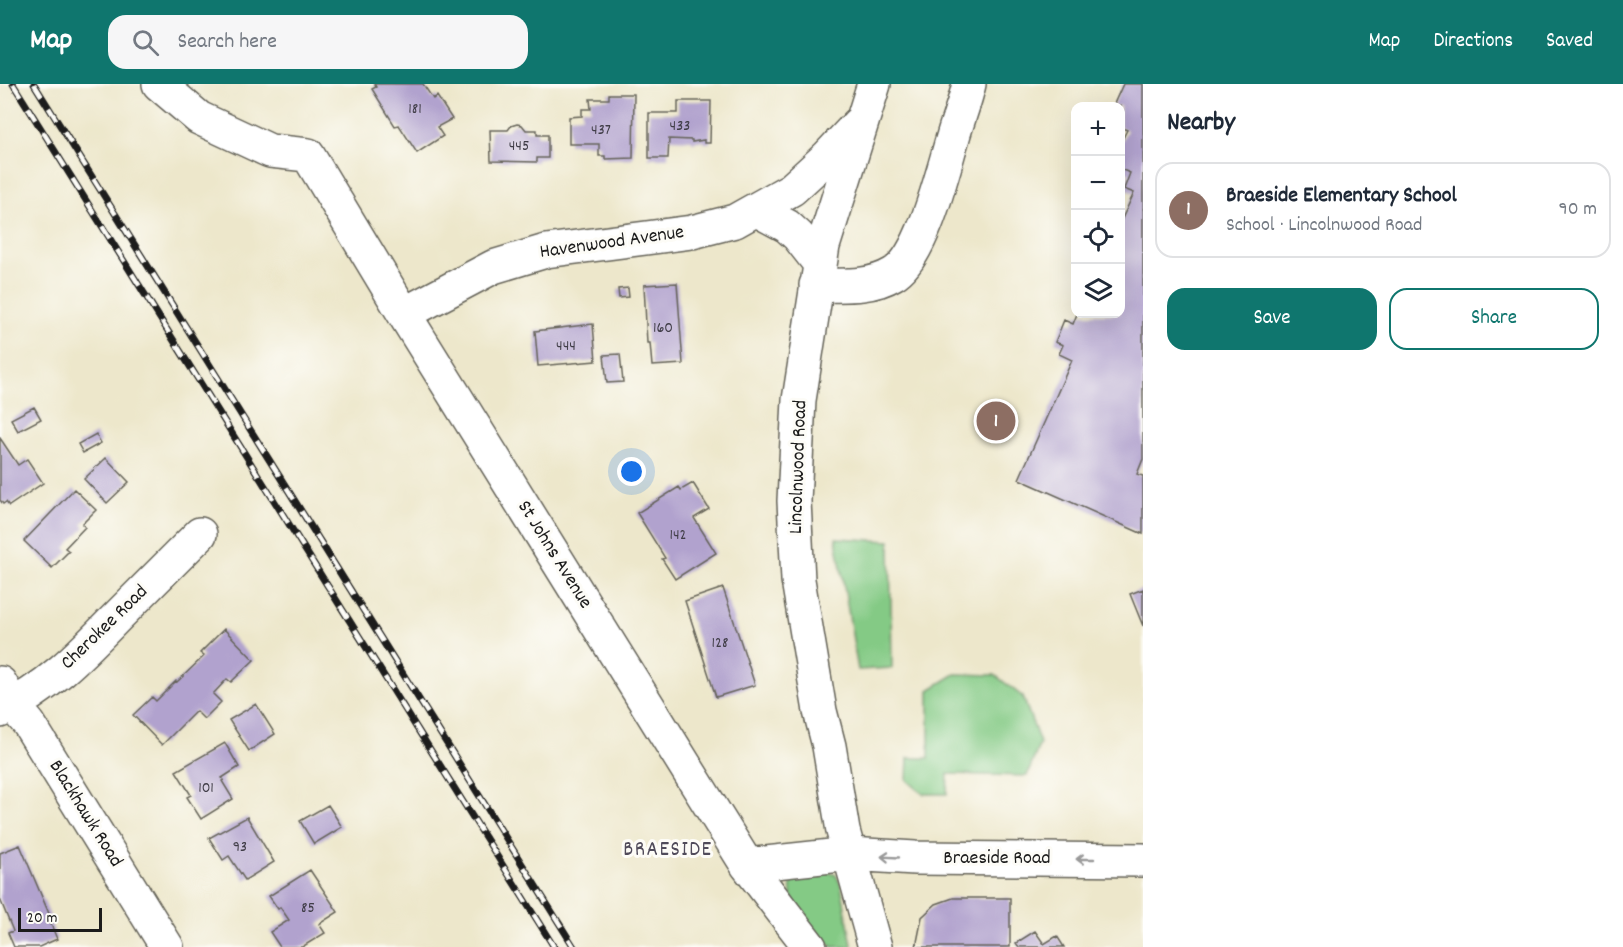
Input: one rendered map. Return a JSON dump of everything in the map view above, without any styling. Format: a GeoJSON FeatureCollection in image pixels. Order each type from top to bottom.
{"type":"FeatureCollection","features":[{"type":"Feature","properties":{"kind":"street","name":"St Johns Avenue"},"geometry":{"type":"LineString","coordinates":[[159,84],[199,118],[270,151],[308,155],[747,865],[810,947]]}},
{"type":"Feature","properties":{"kind":"street","name":"Lincolnwood Road"},"geometry":{"type":"LineString","coordinates":[[874,84],[823,246],[800,400],[794,501],[798,580],[843,831],[874,947]]}},
{"type":"Feature","properties":{"kind":"street"},"geometry":{"type":"LineString","coordinates":[[757,210],[787,226],[798,236],[818,275],[856,285],[870,283],[893,274],[905,264],[933,206],[969,84]]}},
{"type":"Feature","properties":{"kind":"street","name":"Havenwood Avenue"},"geometry":{"type":"LineString","coordinates":[[405,314],[493,267],[546,250],[692,232],[735,221],[792,189],[864,118]]}},
{"type":"Feature","properties":{"kind":"street","name":"Cherokee Road"},"geometry":{"type":"LineString","coordinates":[[4,699],[52,679],[200,534]]}},
{"type":"Feature","properties":{"kind":"street","name":"Blackhawk Road"},"geometry":{"type":"LineString","coordinates":[[4,699],[29,724],[167,947]]}},
{"type":"Feature","properties":{"kind":"street"},"geometry":{"type":"LineString","coordinates":[[747,865],[850,854]]}},
{"type":"Feature","properties":{"kind":"street","name":"Braeside Road"},"geometry":{"type":"LineString","coordinates":[[850,854],[915,858],[1143,860]]}},
{"type":"Feature","properties":{"kind":"green space"},"geometry":{"type":"Polygon","coordinates":[[[836,538],[890,541],[892,668],[858,670],[836,538]]]}},
{"type":"Feature","properties":{"kind":"green space"},"geometry":{"type":"Polygon","coordinates":[[[955,674],[995,675],[1023,697],[1040,743],[1027,776],[948,774],[947,794],[923,794],[907,780],[908,758],[929,758],[929,690],[955,674]]]}},
{"type":"Feature","properties":{"kind":"green space"},"geometry":{"type":"Polygon","coordinates":[[[821,869],[836,875],[841,885],[851,947],[833,947],[807,922],[793,901],[792,880],[799,870],[821,869]]]}},
{"type":"Feature","properties":{"kind":"building"},"geometry":{"type":"Polygon","coordinates":[[[374,84],[423,84],[433,99],[437,96],[452,119],[437,127],[443,136],[417,153],[399,125],[395,126],[372,89],[376,87],[374,84]]]}},
{"type":"Feature","properties":{"kind":"building"},"geometry":{"type":"Polygon","coordinates":[[[1123,84],[1143,84],[1143,459],[1137,474],[1143,476],[1143,534],[1019,479],[1072,360],[1059,354],[1063,345],[1055,342],[1064,320],[1073,324],[1075,318],[1125,318],[1125,212],[1134,193],[1125,189],[1130,173],[1125,171],[1125,134],[1127,130],[1125,129],[1125,102],[1115,102],[1123,84]]]}},
{"type":"Feature","properties":{"kind":"building"},"geometry":{"type":"Polygon","coordinates":[[[609,94],[634,94],[633,158],[605,159],[605,156],[599,156],[599,144],[569,144],[569,117],[582,116],[582,109],[591,109],[590,99],[609,99],[609,94]]]}},
{"type":"Feature","properties":{"kind":"building"},"geometry":{"type":"Polygon","coordinates":[[[678,101],[711,101],[710,143],[704,143],[704,140],[692,142],[692,140],[669,139],[668,158],[649,158],[649,113],[678,113],[678,101]]]}},
{"type":"Feature","properties":{"kind":"building"},"geometry":{"type":"Polygon","coordinates":[[[517,124],[522,125],[526,130],[537,130],[537,135],[548,135],[548,158],[537,158],[537,162],[491,161],[490,130],[508,130],[517,124]]]}},
{"type":"Feature","properties":{"kind":"building"},"geometry":{"type":"Polygon","coordinates":[[[677,283],[683,364],[652,366],[650,343],[647,343],[644,285],[677,283]]]}},
{"type":"Feature","properties":{"kind":"building"},"geometry":{"type":"Polygon","coordinates":[[[628,288],[629,297],[619,298],[618,289],[628,288]]]}},
{"type":"Feature","properties":{"kind":"building"},"geometry":{"type":"Polygon","coordinates":[[[593,324],[596,361],[538,366],[535,331],[593,324]]]}},
{"type":"Feature","properties":{"kind":"building"},"geometry":{"type":"Polygon","coordinates":[[[620,354],[623,382],[607,383],[604,355],[620,354]]]}},
{"type":"Feature","properties":{"kind":"building"},"geometry":{"type":"Polygon","coordinates":[[[34,407],[41,419],[18,431],[11,419],[34,407]]]}},
{"type":"Feature","properties":{"kind":"building"},"geometry":{"type":"Polygon","coordinates":[[[96,434],[101,443],[83,453],[78,444],[96,434]]]}},
{"type":"Feature","properties":{"kind":"building"},"geometry":{"type":"Polygon","coordinates":[[[0,438],[18,465],[27,459],[43,483],[9,506],[0,500],[0,438]]]}},
{"type":"Feature","properties":{"kind":"building"},"geometry":{"type":"Polygon","coordinates":[[[106,458],[129,482],[107,503],[84,479],[106,458]]]}},
{"type":"Feature","properties":{"kind":"building"},"geometry":{"type":"Polygon","coordinates":[[[693,483],[709,509],[694,518],[716,553],[675,579],[662,559],[665,558],[637,513],[679,487],[681,490],[693,483]]]}},
{"type":"Feature","properties":{"kind":"building"},"geometry":{"type":"Polygon","coordinates":[[[74,489],[96,510],[82,524],[85,527],[65,548],[69,551],[52,568],[24,541],[74,489]]]}},
{"type":"Feature","properties":{"kind":"building"},"geometry":{"type":"Polygon","coordinates":[[[723,588],[755,685],[716,697],[685,601],[723,588]]]}},
{"type":"Feature","properties":{"kind":"building"},"geometry":{"type":"Polygon","coordinates":[[[1143,589],[1143,626],[1130,594],[1143,589]]]}},
{"type":"Feature","properties":{"kind":"building"},"geometry":{"type":"Polygon","coordinates":[[[224,629],[254,660],[231,682],[227,679],[213,694],[221,702],[204,719],[196,711],[162,745],[133,715],[152,697],[156,701],[177,682],[204,656],[200,653],[224,629]]]}},
{"type":"Feature","properties":{"kind":"building"},"geometry":{"type":"Polygon","coordinates":[[[256,704],[275,734],[249,751],[229,720],[256,704]]]}},
{"type":"Feature","properties":{"kind":"building"},"geometry":{"type":"Polygon","coordinates":[[[225,743],[239,767],[222,778],[233,799],[201,819],[187,797],[191,795],[176,771],[225,743]]]}},
{"type":"Feature","properties":{"kind":"building"},"geometry":{"type":"Polygon","coordinates":[[[328,805],[342,827],[314,844],[300,821],[328,805]]]}},
{"type":"Feature","properties":{"kind":"building"},"geometry":{"type":"Polygon","coordinates":[[[247,817],[274,862],[245,880],[229,856],[223,860],[209,838],[247,817]]]}},
{"type":"Feature","properties":{"kind":"building"},"geometry":{"type":"Polygon","coordinates":[[[20,845],[50,916],[48,917],[57,939],[39,947],[14,947],[8,933],[13,931],[0,899],[0,853],[20,845]]]}},
{"type":"Feature","properties":{"kind":"building"},"geometry":{"type":"Polygon","coordinates":[[[310,870],[338,912],[319,924],[325,933],[302,947],[280,947],[270,932],[289,920],[269,896],[310,870]]]}},
{"type":"Feature","properties":{"kind":"building"},"geometry":{"type":"Polygon","coordinates":[[[953,898],[1010,898],[1010,947],[916,947],[922,917],[936,904],[953,898]]]}},
{"type":"Feature","properties":{"kind":"building"},"geometry":{"type":"Polygon","coordinates":[[[1035,931],[1044,944],[1057,936],[1064,947],[1019,947],[1016,943],[1035,931]]]}},
{"type":"Feature","properties":{"kind":"railway"},"geometry":{"type":"LineString","coordinates":[[13,84],[554,947]]}},
{"type":"Feature","properties":{"kind":"railway"},"geometry":{"type":"LineString","coordinates":[[34,84],[574,947]]}},
{"type":"Feature","properties":{"kind":"place","name":"Braeside Elementary School"},"geometry":{"type":"Point","coordinates":[996,421]}},
{"type":"Feature","properties":{"kind":"district","name":"BRAESIDE"},"geometry":{"type":"Point","coordinates":[668,851]}}]}
